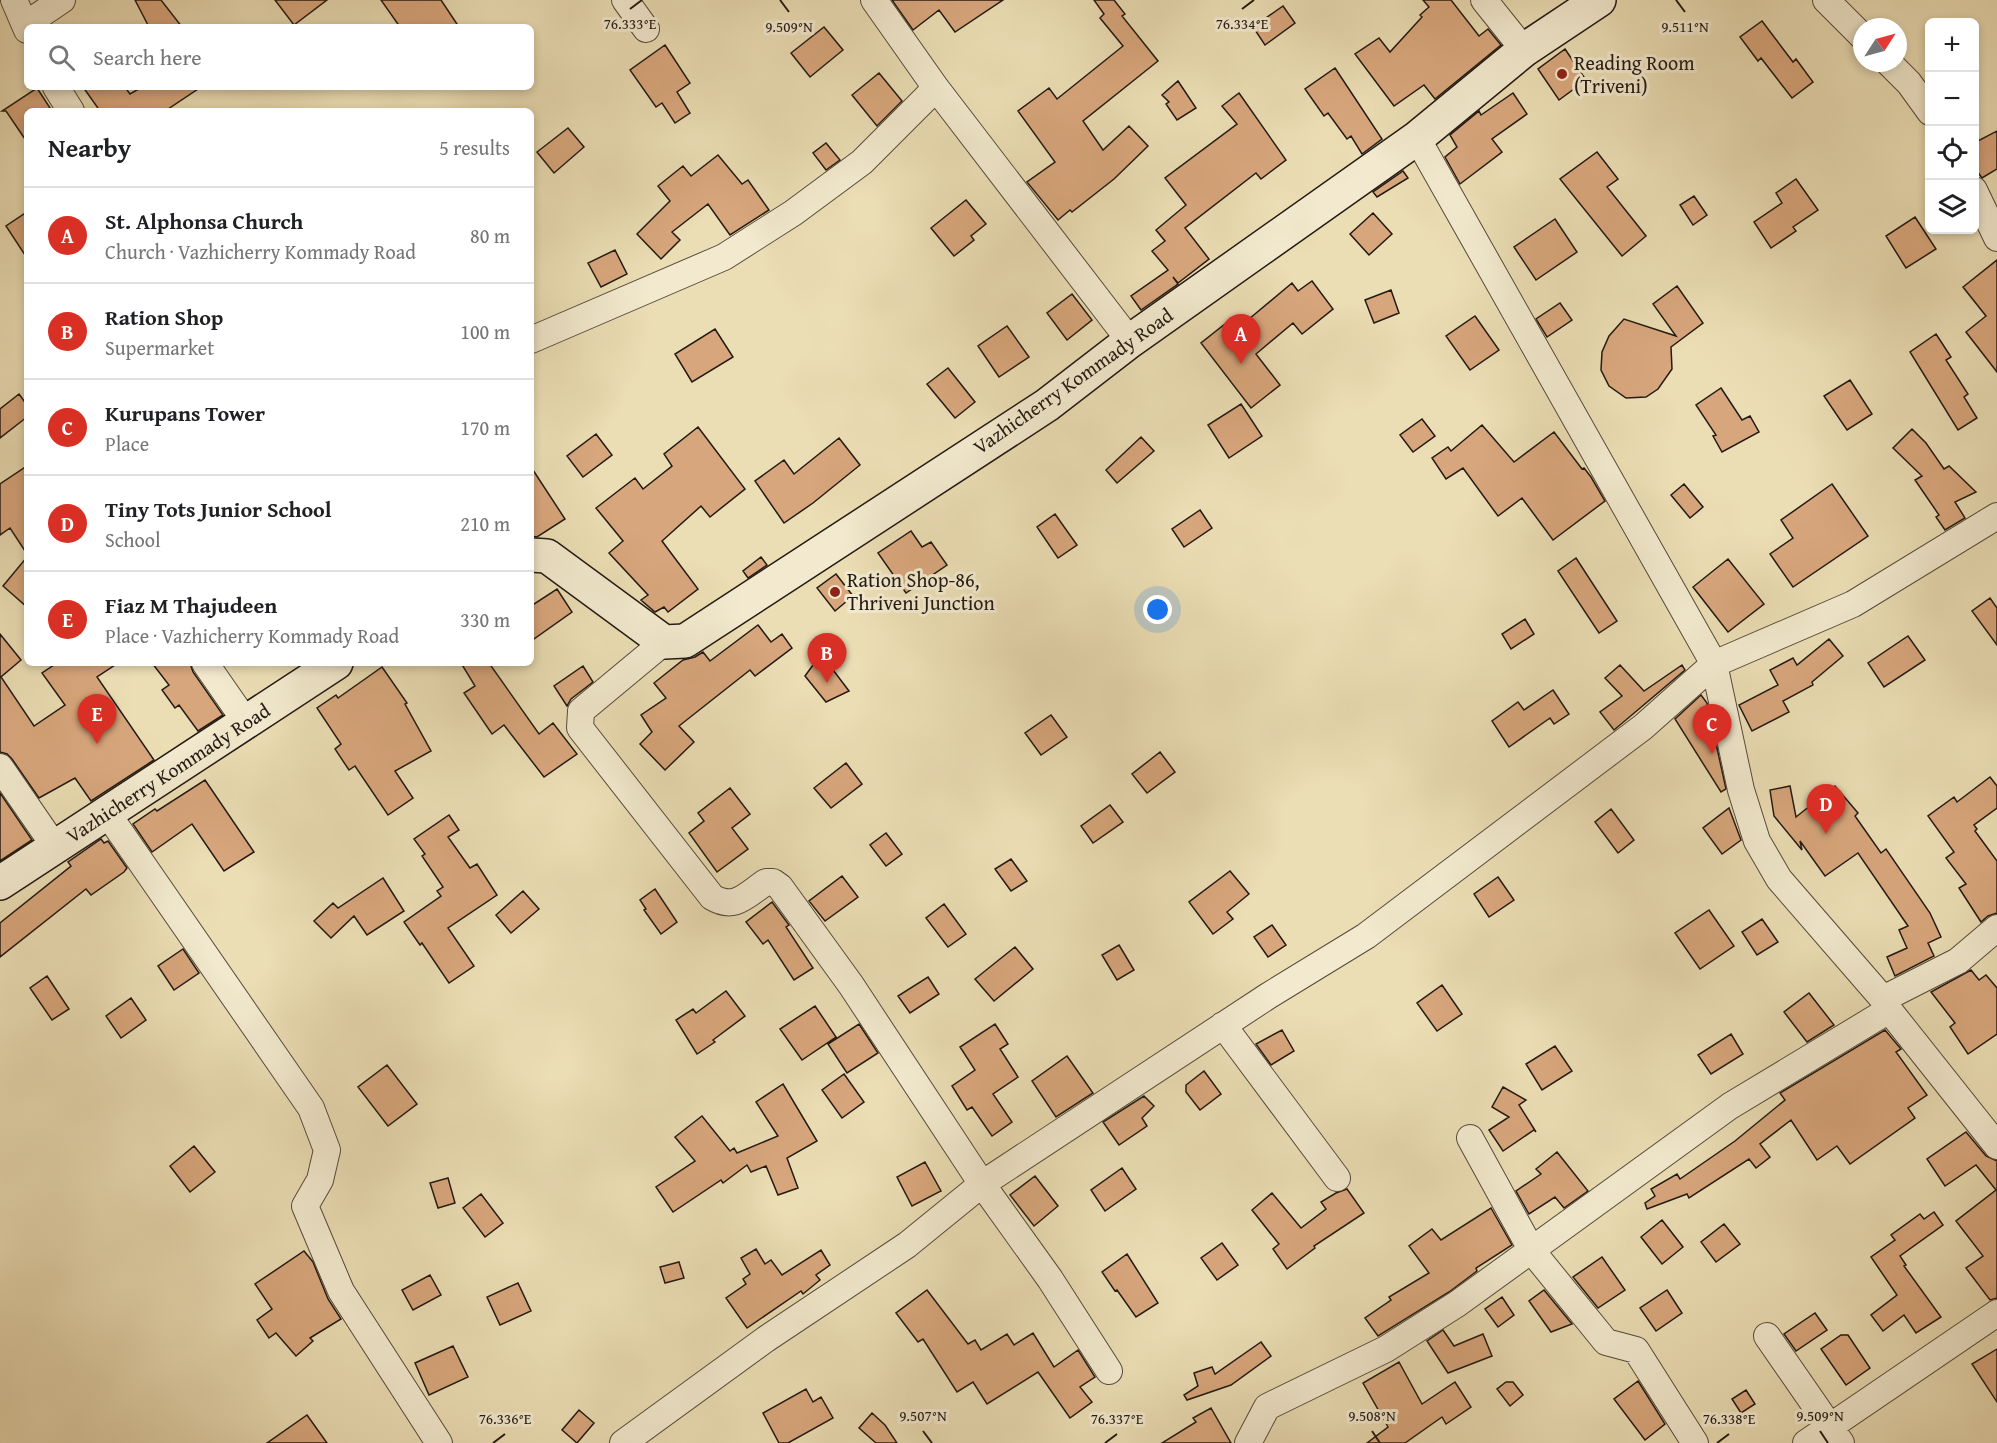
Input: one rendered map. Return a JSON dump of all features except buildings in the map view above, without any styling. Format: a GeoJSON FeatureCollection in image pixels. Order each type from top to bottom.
{"type":"FeatureCollection","features":[{"type":"Feature","properties":{"kind":"main road","name":"Vazhicherry Kommady Road"},"geometry":{"type":"LineString","coordinates":[[664,642],[685,641],[719,620],[1047,405],[1130,341],[1417,138],[1524,50],[1599,0]]}},
{"type":"Feature","properties":{"kind":"main road"},"geometry":{"type":"LineString","coordinates":[[534,555],[547,556],[664,642]]}},
{"type":"Feature","properties":{"kind":"main road","name":"Vazhicherry Kommady Road"},"geometry":{"type":"LineString","coordinates":[[0,883],[331,666]]}},
{"type":"Feature","properties":{"kind":"street"},"geometry":{"type":"LineString","coordinates":[[14,0],[25,24]]}},
{"type":"Feature","properties":{"kind":"street"},"geometry":{"type":"LineString","coordinates":[[30,24],[62,0]]}},
{"type":"Feature","properties":{"kind":"street"},"geometry":{"type":"LineString","coordinates":[[625,0],[646,29]]}},
{"type":"Feature","properties":{"kind":"street"},"geometry":{"type":"LineString","coordinates":[[874,0],[936,88],[1130,341]]}},
{"type":"Feature","properties":{"kind":"street"},"geometry":{"type":"LineString","coordinates":[[1484,0],[1524,50]]}},
{"type":"Feature","properties":{"kind":"street"},"geometry":{"type":"LineString","coordinates":[[1826,0],[1853,27]]}},
{"type":"Feature","properties":{"kind":"street"},"geometry":{"type":"LineString","coordinates":[[1898,72],[1909,83],[1925,106]]}},
{"type":"Feature","properties":{"kind":"street"},"geometry":{"type":"LineString","coordinates":[[534,339],[724,257],[793,213],[862,162],[936,88]]}},
{"type":"Feature","properties":{"kind":"street"},"geometry":{"type":"LineString","coordinates":[[58,90],[69,108]]}},
{"type":"Feature","properties":{"kind":"street"},"geometry":{"type":"LineString","coordinates":[[1417,138],[1714,664],[1741,790],[1757,841],[1779,879],[1886,1005],[1997,1146]]}},
{"type":"Feature","properties":{"kind":"street"},"geometry":{"type":"LineString","coordinates":[[1979,200],[1997,238]]}},
{"type":"Feature","properties":{"kind":"street"},"geometry":{"type":"LineString","coordinates":[[623,1443],[766,1339],[907,1245],[982,1184],[1223,1025],[1366,936],[1643,727],[1714,664],[1852,604],[1997,516]]}},
{"type":"Feature","properties":{"kind":"street"},"geometry":{"type":"LineString","coordinates":[[664,642],[581,711],[580,728],[712,897],[723,903],[733,904],[766,882],[773,882],[780,887],[851,986],[982,1184],[1050,1279],[1108,1371]]}},
{"type":"Feature","properties":{"kind":"street"},"geometry":{"type":"LineString","coordinates":[[207,666],[246,722]]}},
{"type":"Feature","properties":{"kind":"street"},"geometry":{"type":"LineString","coordinates":[[0,767],[55,847]]}},
{"type":"Feature","properties":{"kind":"street"},"geometry":{"type":"LineString","coordinates":[[107,813],[312,1108],[327,1150],[320,1180],[304,1206],[341,1291],[439,1443]]}},
{"type":"Feature","properties":{"kind":"street"},"geometry":{"type":"LineString","coordinates":[[1250,1442],[1268,1407],[1386,1349],[1457,1304],[1730,1106],[1958,961],[1997,928]]}},
{"type":"Feature","properties":{"kind":"street"},"geometry":{"type":"LineString","coordinates":[[1223,1025],[1337,1178]]}},
{"type":"Feature","properties":{"kind":"street"},"geometry":{"type":"LineString","coordinates":[[1470,1138],[1532,1251],[1606,1342],[1636,1350],[1695,1443]]}},
{"type":"Feature","properties":{"kind":"street"},"geometry":{"type":"LineString","coordinates":[[1806,1443],[1835,1435],[1997,1313]]}},
{"type":"Feature","properties":{"kind":"street"},"geometry":{"type":"LineString","coordinates":[[1767,1336],[1835,1435]]}},
{"type":"Feature","properties":{"kind":"place","name":"Reading Room (Triveni)"},"geometry":{"type":"Point","coordinates":[1562,74]}},
{"type":"Feature","properties":{"kind":"place","name":"St. Alphonsa Church"},"geometry":{"type":"Point","coordinates":[1241,364]}},
{"type":"Feature","properties":{"kind":"place","name":"Ration Shop-86, Thriveni Junction"},"geometry":{"type":"Point","coordinates":[835,592]}},
{"type":"Feature","properties":{"kind":"place","name":"Ration Shop"},"geometry":{"type":"Point","coordinates":[827,683]}},
{"type":"Feature","properties":{"kind":"place","name":"Fiaz M Thajudeen"},"geometry":{"type":"Point","coordinates":[97,744]}},
{"type":"Feature","properties":{"kind":"place","name":"Kurupans Tower"},"geometry":{"type":"Point","coordinates":[1712,754]}},
{"type":"Feature","properties":{"kind":"place","name":"Tiny Tots Junior School"},"geometry":{"type":"Point","coordinates":[1826,834]}}]}
